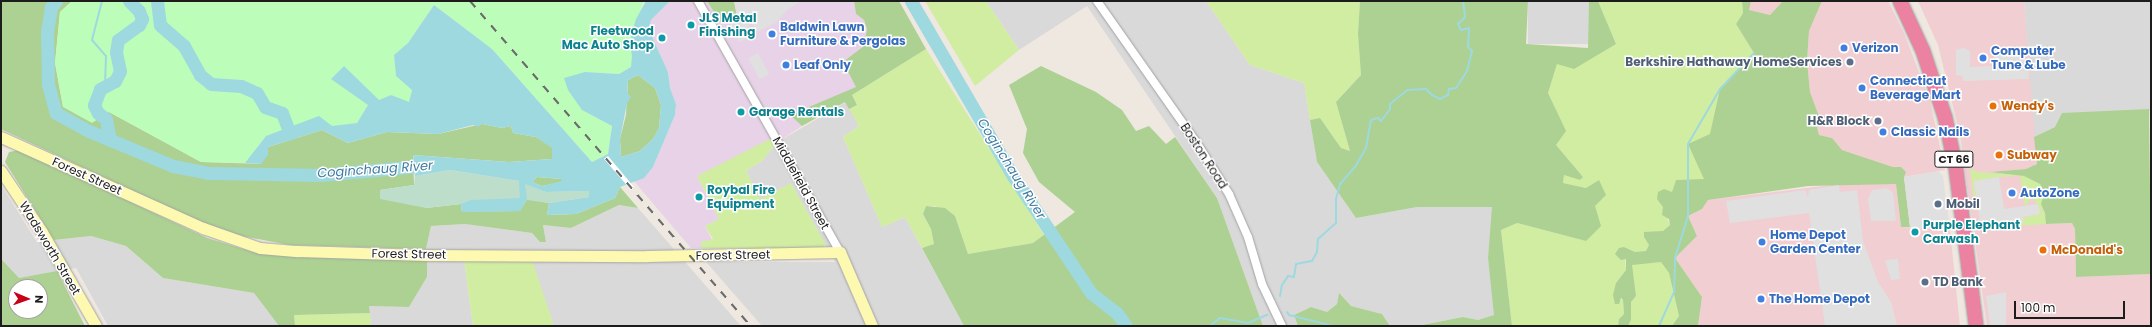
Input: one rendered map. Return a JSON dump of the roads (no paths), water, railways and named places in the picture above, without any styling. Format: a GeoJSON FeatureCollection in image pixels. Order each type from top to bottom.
{"type":"FeatureCollection","features":[{"type":"Feature","properties":{"kind":"highway","name":"CT 66"},"geometry":{"type":"LineString","coordinates":[[1900,1],[1925,56],[1945,117],[1956,169],[1976,326]]}},
{"type":"Feature","properties":{"kind":"main road","name":"Forest Street"},"geometry":{"type":"LineString","coordinates":[[3,142],[203,228],[241,242],[279,250],[425,255],[639,256],[840,252]]}},
{"type":"Feature","properties":{"kind":"main road","name":"Wadsworth Street"},"geometry":{"type":"LineString","coordinates":[[1,171],[42,232],[96,326]]}},
{"type":"Feature","properties":{"kind":"main road","name":"Middlefield Street"},"geometry":{"type":"LineString","coordinates":[[840,252],[872,326]]}},
{"type":"Feature","properties":{"kind":"street","name":"Middlefield Street"},"geometry":{"type":"LineString","coordinates":[[698,1],[840,252]]}},
{"type":"Feature","properties":{"kind":"street","name":"Boston Road"},"geometry":{"type":"LineString","coordinates":[[1097,1],[1196,142],[1230,194],[1248,237],[1262,284],[1282,326]]}},
{"type":"Feature","properties":{"kind":"water"},"geometry":{"type":"Polygon","coordinates":[[[646,1],[670,1],[651,20],[649,30],[668,72],[670,88],[676,104],[675,115],[653,167],[644,178],[620,187],[615,198],[576,214],[547,215],[549,203],[589,197],[589,191],[546,192],[525,184],[527,199],[520,211],[462,212],[461,204],[471,200],[520,198],[519,181],[450,170],[415,176],[413,155],[509,162],[552,159],[552,148],[536,137],[513,133],[511,126],[502,128],[482,124],[478,127],[473,125],[438,134],[387,132],[348,143],[322,130],[268,147],[268,155],[261,164],[245,163],[266,136],[319,116],[332,126],[357,123],[368,105],[331,79],[344,66],[379,100],[391,95],[409,102],[412,90],[396,76],[394,55],[408,43],[434,5],[492,49],[592,162],[608,154],[612,126],[582,110],[568,90],[564,78],[585,72],[619,74],[631,67],[632,56],[630,45],[636,19],[646,1]],[[638,75],[628,80],[627,92],[631,97],[627,103],[620,139],[621,157],[640,151],[653,139],[659,128],[661,105],[655,88],[638,75]],[[537,177],[532,182],[542,186],[562,181],[561,179],[537,177]]]}},
{"type":"Feature","properties":{"kind":"waterway","name":"Coginchaug River"},"geometry":{"type":"LineString","coordinates":[[56,1],[51,7],[47,32],[48,84],[56,113],[89,131],[173,166],[208,173],[321,175],[431,165]]}},
{"type":"Feature","properties":{"kind":"waterway"},"geometry":{"type":"LineString","coordinates":[[102,1],[92,40],[106,56],[105,86]]}},
{"type":"Feature","properties":{"kind":"waterway"},"geometry":{"type":"LineString","coordinates":[[110,140],[106,119],[98,113],[94,105],[100,89],[115,81],[120,71],[116,52],[118,40],[139,25],[142,19],[139,11],[129,1]]}},
{"type":"Feature","properties":{"kind":"waterway"},"geometry":{"type":"LineString","coordinates":[[157,1],[160,25],[184,46],[200,75],[211,84],[241,86],[257,93],[265,107],[282,113],[290,134]]}},
{"type":"Feature","properties":{"kind":"waterway","name":"Coginchaug River"},"geometry":{"type":"LineString","coordinates":[[911,1],[1013,176],[1091,293],[1117,313],[1126,326]]}},
{"type":"Feature","properties":{"kind":"waterway"},"geometry":{"type":"LineString","coordinates":[[1280,296],[1282,285],[1288,276],[1294,277],[1296,264],[1312,261],[1317,252],[1318,239],[1336,223],[1336,199],[1340,184],[1355,167],[1366,148],[1371,120],[1378,118],[1381,121],[1390,109],[1390,104],[1407,90],[1426,89],[1432,95],[1440,99],[1448,95],[1449,89],[1456,88],[1467,71],[1472,51],[1468,47],[1469,28],[1461,30],[1458,24],[1465,17],[1463,1]]}},
{"type":"Feature","properties":{"kind":"waterway"},"geometry":{"type":"LineString","coordinates":[[1659,326],[1674,292],[1675,258],[1688,216],[1688,144],[1720,89],[1754,53]]}},
{"type":"Feature","properties":{"kind":"waterway"},"geometry":{"type":"LineString","coordinates":[[1287,312],[1289,315],[1333,326]]}},
{"type":"Feature","properties":{"kind":"waterway"},"geometry":{"type":"LineString","coordinates":[[1210,326],[1220,318],[1248,323],[1267,315]]}},
{"type":"Feature","properties":{"kind":"railway"},"geometry":{"type":"LineString","coordinates":[[470,1],[751,326]]}},
{"type":"Feature","properties":{"kind":"place","name":"JLS Metal Finishing"},"geometry":{"type":"Point","coordinates":[691,25]}},
{"type":"Feature","properties":{"kind":"place","name":"Baldwin Lawn Furniture & Pergolas"},"geometry":{"type":"Point","coordinates":[772,34]}},
{"type":"Feature","properties":{"kind":"place","name":"Fleetwood Mac Auto Shop"},"geometry":{"type":"Point","coordinates":[662,38]}},
{"type":"Feature","properties":{"kind":"place","name":"Verizon"},"geometry":{"type":"Point","coordinates":[1844,48]}},
{"type":"Feature","properties":{"kind":"place","name":"Computer Tune & Lube"},"geometry":{"type":"Point","coordinates":[1983,58]}},
{"type":"Feature","properties":{"kind":"place","name":"Berkshire Hathaway HomeServices"},"geometry":{"type":"Point","coordinates":[1850,62]}},
{"type":"Feature","properties":{"kind":"place","name":"Leaf Only"},"geometry":{"type":"Point","coordinates":[786,65]}},
{"type":"Feature","properties":{"kind":"place","name":"Connecticut Beverage Mart"},"geometry":{"type":"Point","coordinates":[1862,88]}},
{"type":"Feature","properties":{"kind":"place","name":"Wendy's"},"geometry":{"type":"Point","coordinates":[1993,106]}},
{"type":"Feature","properties":{"kind":"place","name":"Garage Rentals"},"geometry":{"type":"Point","coordinates":[741,112]}},
{"type":"Feature","properties":{"kind":"place","name":"H&R Block"},"geometry":{"type":"Point","coordinates":[1878,121]}},
{"type":"Feature","properties":{"kind":"place","name":"Classic Nails"},"geometry":{"type":"Point","coordinates":[1883,132]}},
{"type":"Feature","properties":{"kind":"place","name":"Subway"},"geometry":{"type":"Point","coordinates":[1999,155]}},
{"type":"Feature","properties":{"kind":"place","name":"AutoZone"},"geometry":{"type":"Point","coordinates":[2012,193]}},
{"type":"Feature","properties":{"kind":"place","name":"Roybal Fire Equipment"},"geometry":{"type":"Point","coordinates":[699,197]}},
{"type":"Feature","properties":{"kind":"place","name":"Mobil"},"geometry":{"type":"Point","coordinates":[1938,204]}},
{"type":"Feature","properties":{"kind":"place","name":"Purple Elephant Carwash"},"geometry":{"type":"Point","coordinates":[1915,232]}},
{"type":"Feature","properties":{"kind":"place","name":"Home Depot Garden Center"},"geometry":{"type":"Point","coordinates":[1762,242]}},
{"type":"Feature","properties":{"kind":"place","name":"McDonald's"},"geometry":{"type":"Point","coordinates":[2043,250]}},
{"type":"Feature","properties":{"kind":"place","name":"TD Bank"},"geometry":{"type":"Point","coordinates":[1925,282]}},
{"type":"Feature","properties":{"kind":"place","name":"The Home Depot"},"geometry":{"type":"Point","coordinates":[1761,299]}}]}
